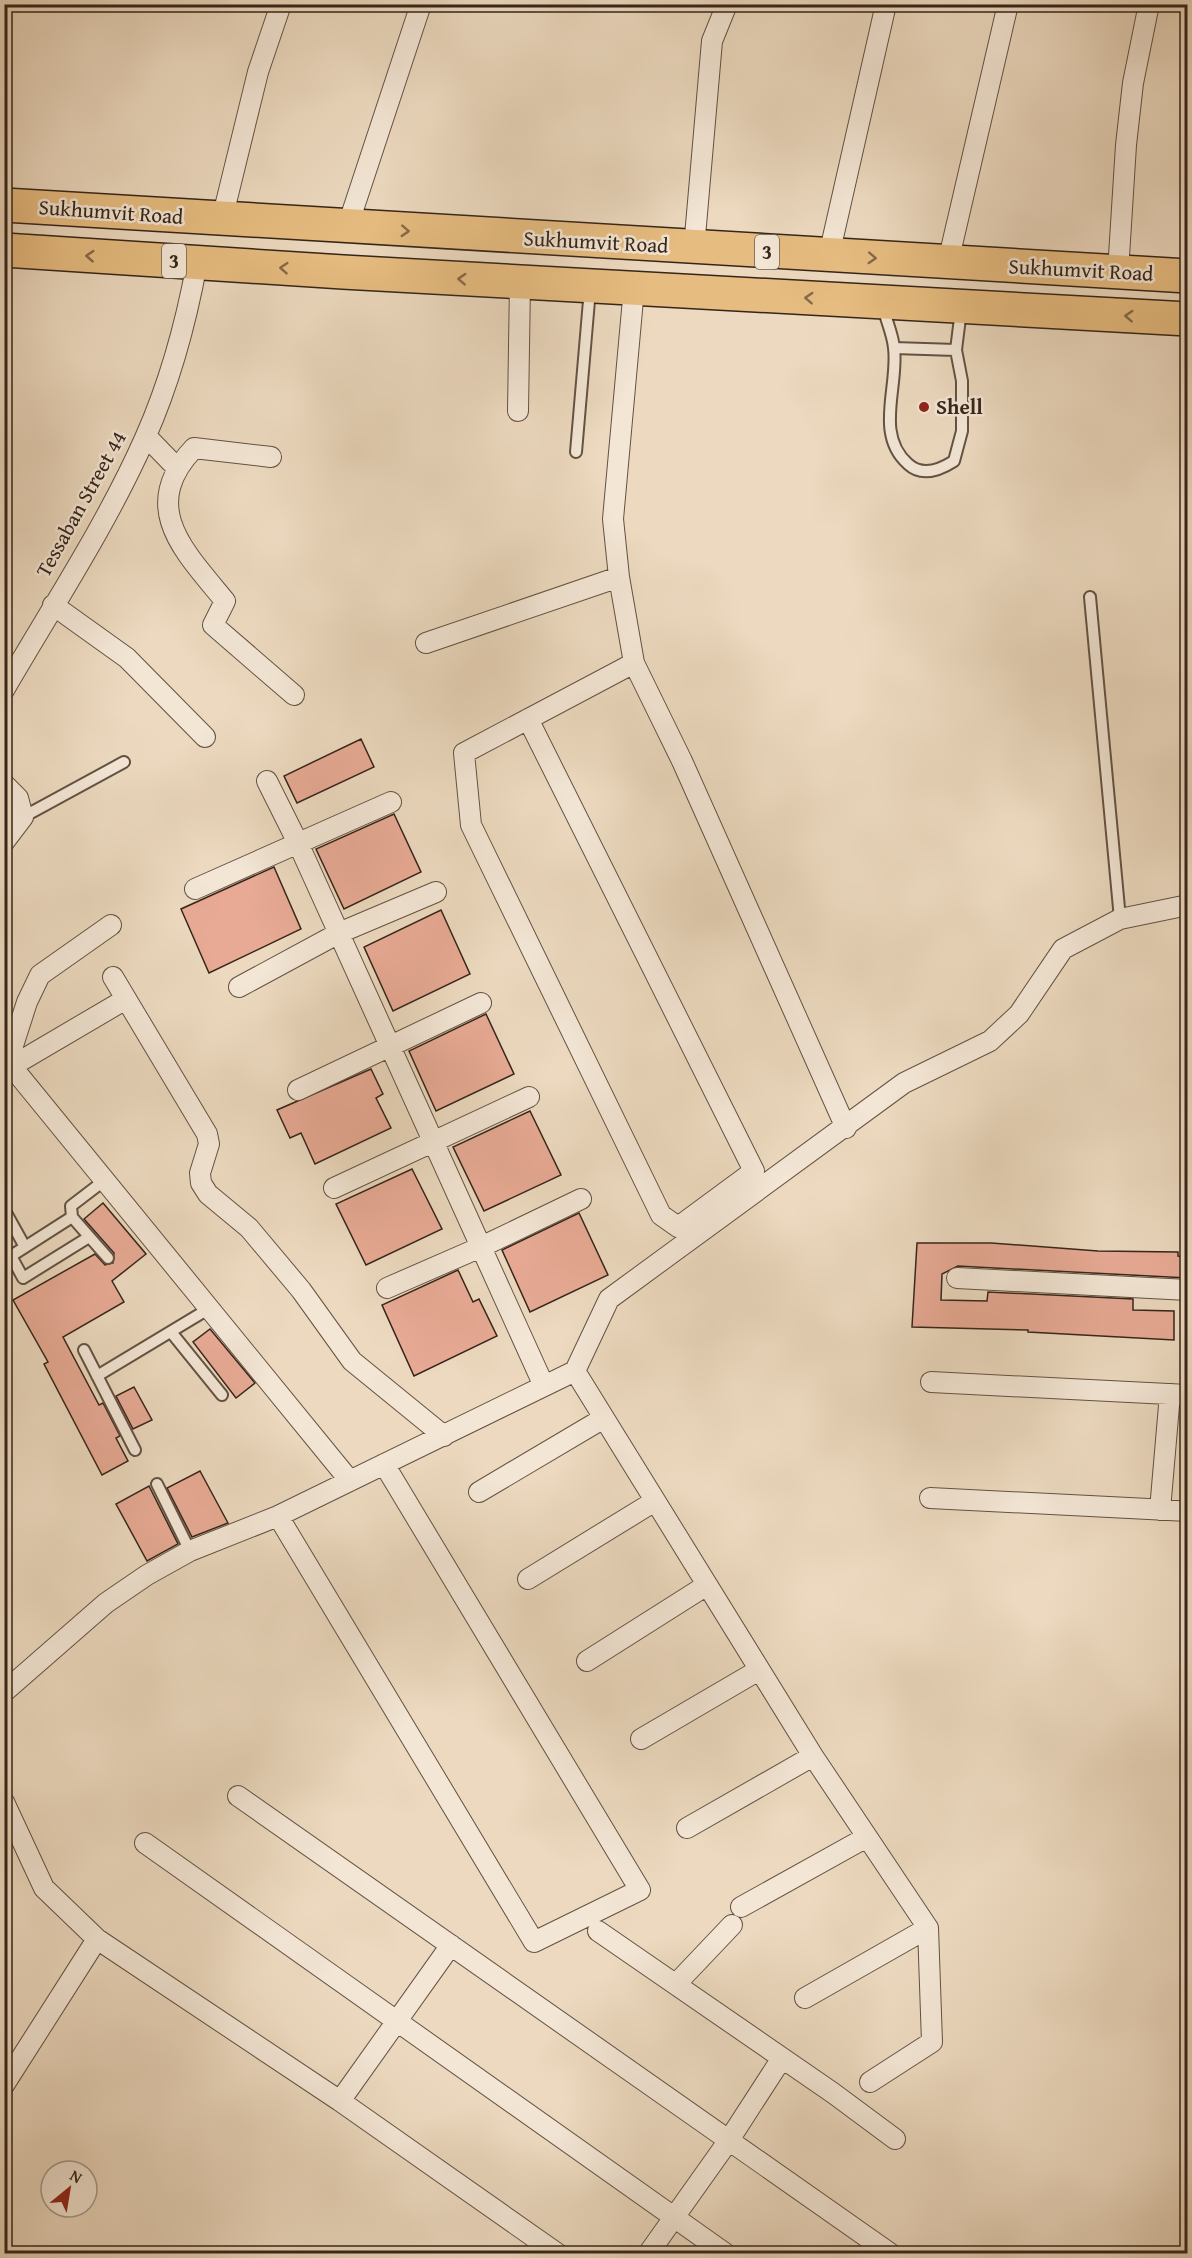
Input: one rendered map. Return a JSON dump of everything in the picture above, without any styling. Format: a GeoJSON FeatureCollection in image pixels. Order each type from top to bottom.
{"type":"FeatureCollection","features":[{"type":"Feature","properties":{"kind":"highway","name":"Sukhumvit Road"},"geometry":{"type":"LineString","coordinates":[[4,205],[347,228],[1188,276]]}},
{"type":"Feature","properties":{"kind":"highway","name":"Sukhumvit Road"},"geometry":{"type":"LineString","coordinates":[[4,250],[520,282],[1188,319]]}},
{"type":"Feature","properties":{"kind":"street"},"geometry":{"type":"LineString","coordinates":[[222,219],[258,72],[281,4]]}},
{"type":"Feature","properties":{"kind":"street"},"geometry":{"type":"LineString","coordinates":[[347,228],[422,4]]}},
{"type":"Feature","properties":{"kind":"street"},"geometry":{"type":"LineString","coordinates":[[694,248],[712,41],[727,4]]}},
{"type":"Feature","properties":{"kind":"street"},"geometry":{"type":"LineString","coordinates":[[829,255],[886,4]]}},
{"type":"Feature","properties":{"kind":"street"},"geometry":{"type":"LineString","coordinates":[[948,262],[1008,4]]}},
{"type":"Feature","properties":{"kind":"street"},"geometry":{"type":"LineString","coordinates":[[1118,272],[1126,145],[1133,83],[1149,4]]}},
{"type":"Feature","properties":{"kind":"street","name":"Tessaban Street 44"},"geometry":{"type":"LineString","coordinates":[[4,690],[124,482],[146,436],[184,328],[197,263]]}},
{"type":"Feature","properties":{"kind":"street"},"geometry":{"type":"LineString","coordinates":[[518,411],[520,282]]}},
{"type":"Feature","properties":{"kind":"street"},"geometry":{"type":"LineString","coordinates":[[634,288],[613,519],[619,578],[634,663],[682,760],[846,1128]]}},
{"type":"Feature","properties":{"kind":"street"},"geometry":{"type":"LineString","coordinates":[[146,436],[176,466]]}},
{"type":"Feature","properties":{"kind":"street"},"geometry":{"type":"LineString","coordinates":[[271,457],[194,448],[176,466],[170,484],[169,518],[180,546],[225,601],[213,625],[294,695]]}},
{"type":"Feature","properties":{"kind":"street"},"geometry":{"type":"LineString","coordinates":[[426,643],[619,578]]}},
{"type":"Feature","properties":{"kind":"street"},"geometry":{"type":"LineString","coordinates":[[53,605],[127,658],[205,737]]}},
{"type":"Feature","properties":{"kind":"street"},"geometry":{"type":"LineString","coordinates":[[528,719],[754,1171],[678,1227],[661,1215],[471,825],[464,753],[528,719],[634,663]]}},
{"type":"Feature","properties":{"kind":"street"},"geometry":{"type":"LineString","coordinates":[[267,781],[298,843],[544,1386]]}},
{"type":"Feature","properties":{"kind":"street"},"geometry":{"type":"LineString","coordinates":[[4,784],[18,798],[23,817],[4,842]]}},
{"type":"Feature","properties":{"kind":"street"},"geometry":{"type":"LineString","coordinates":[[195,889],[391,802]]}},
{"type":"Feature","properties":{"kind":"street"},"geometry":{"type":"LineString","coordinates":[[238,987],[339,933],[436,892]]}},
{"type":"Feature","properties":{"kind":"street"},"geometry":{"type":"LineString","coordinates":[[4,1692],[106,1603],[147,1575],[190,1551],[278,1516],[575,1371],[609,1299],[846,1128],[904,1083],[990,1041],[1019,1014],[1063,949],[1120,919],[1188,905]]}},
{"type":"Feature","properties":{"kind":"street"},"geometry":{"type":"LineString","coordinates":[[8,1061],[27,1002],[40,975],[111,925]]}},
{"type":"Feature","properties":{"kind":"street"},"geometry":{"type":"LineString","coordinates":[[113,977],[207,1134],[209,1144],[200,1173],[201,1183],[208,1194],[249,1228],[301,1290],[352,1361],[444,1436]]}},
{"type":"Feature","properties":{"kind":"street"},"geometry":{"type":"LineString","coordinates":[[8,1061],[126,999]]}},
{"type":"Feature","properties":{"kind":"street"},"geometry":{"type":"LineString","coordinates":[[298,1090],[481,1003]]}},
{"type":"Feature","properties":{"kind":"street"},"geometry":{"type":"LineString","coordinates":[[8,1061],[350,1481]]}},
{"type":"Feature","properties":{"kind":"street"},"geometry":{"type":"LineString","coordinates":[[334,1188],[529,1097]]}},
{"type":"Feature","properties":{"kind":"street"},"geometry":{"type":"LineString","coordinates":[[387,1288],[482,1247],[580,1199]]}},
{"type":"Feature","properties":{"kind":"street"},"geometry":{"type":"LineString","coordinates":[[957,1278],[1188,1290]]}},
{"type":"Feature","properties":{"kind":"street"},"geometry":{"type":"LineString","coordinates":[[575,1371],[813,1756],[928,1928],[932,2042],[870,2082]]}},
{"type":"Feature","properties":{"kind":"street"},"geometry":{"type":"LineString","coordinates":[[931,1382],[1179,1395],[1160,1510]]}},
{"type":"Feature","properties":{"kind":"street"},"geometry":{"type":"LineString","coordinates":[[479,1492],[604,1418]]}},
{"type":"Feature","properties":{"kind":"street"},"geometry":{"type":"LineString","coordinates":[[278,1516],[534,1942],[640,1890],[384,1464]]}},
{"type":"Feature","properties":{"kind":"street"},"geometry":{"type":"LineString","coordinates":[[930,1498],[1188,1511]]}},
{"type":"Feature","properties":{"kind":"street"},"geometry":{"type":"LineString","coordinates":[[528,1579],[655,1501]]}},
{"type":"Feature","properties":{"kind":"street"},"geometry":{"type":"LineString","coordinates":[[587,1660],[707,1585]]}},
{"type":"Feature","properties":{"kind":"street"},"geometry":{"type":"LineString","coordinates":[[641,1739],[759,1670]]}},
{"type":"Feature","properties":{"kind":"street"},"geometry":{"type":"LineString","coordinates":[[687,1828],[813,1756]]}},
{"type":"Feature","properties":{"kind":"street"},"geometry":{"type":"LineString","coordinates":[[238,1796],[891,2253]]}},
{"type":"Feature","properties":{"kind":"street"},"geometry":{"type":"LineString","coordinates":[[4,1802],[44,1888],[97,1939],[340,2101],[558,2253]]}},
{"type":"Feature","properties":{"kind":"street"},"geometry":{"type":"LineString","coordinates":[[741,1907],[867,1837]]}},
{"type":"Feature","properties":{"kind":"street"},"geometry":{"type":"LineString","coordinates":[[145,1843],[726,2253]]}},
{"type":"Feature","properties":{"kind":"street"},"geometry":{"type":"LineString","coordinates":[[676,1984],[732,1925]]}},
{"type":"Feature","properties":{"kind":"street"},"geometry":{"type":"LineString","coordinates":[[805,1998],[928,1928]]}},
{"type":"Feature","properties":{"kind":"street"},"geometry":{"type":"LineString","coordinates":[[598,1931],[895,2139]]}},
{"type":"Feature","properties":{"kind":"street"},"geometry":{"type":"LineString","coordinates":[[4,2085],[97,1939]]}},
{"type":"Feature","properties":{"kind":"street"},"geometry":{"type":"LineString","coordinates":[[340,2101],[452,1945]]}},
{"type":"Feature","properties":{"kind":"street"},"geometry":{"type":"LineString","coordinates":[[648,2253],[729,2140],[782,2058]]}},
{"type":"Feature","properties":{"kind":"lane"},"geometry":{"type":"LineString","coordinates":[[576,452],[590,286]]}},
{"type":"Feature","properties":{"kind":"lane"},"geometry":{"type":"LineString","coordinates":[[881,302],[894,348],[889,429],[898,456],[913,469],[938,471],[954,461],[962,431],[962,381],[956,350],[962,307]]}},
{"type":"Feature","properties":{"kind":"lane"},"geometry":{"type":"LineString","coordinates":[[894,348],[956,350]]}},
{"type":"Feature","properties":{"kind":"lane"},"geometry":{"type":"LineString","coordinates":[[1090,597],[1120,919]]}},
{"type":"Feature","properties":{"kind":"lane"},"geometry":{"type":"LineString","coordinates":[[23,817],[124,762]]}},
{"type":"Feature","properties":{"kind":"lane"},"geometry":{"type":"LineString","coordinates":[[105,1180],[71,1206],[72,1217],[108,1258]]}},
{"type":"Feature","properties":{"kind":"lane"},"geometry":{"type":"LineString","coordinates":[[5,1211],[25,1247]]}},
{"type":"Feature","properties":{"kind":"lane"},"geometry":{"type":"LineString","coordinates":[[72,1217],[11,1256],[22,1278],[89,1237]]}},
{"type":"Feature","properties":{"kind":"lane"},"geometry":{"type":"LineString","coordinates":[[97,1376],[210,1308]]}},
{"type":"Feature","properties":{"kind":"lane"},"geometry":{"type":"LineString","coordinates":[[171,1332],[222,1395]]}},
{"type":"Feature","properties":{"kind":"lane"},"geometry":{"type":"LineString","coordinates":[[84,1350],[135,1450]]}},
{"type":"Feature","properties":{"kind":"lane"},"geometry":{"type":"LineString","coordinates":[[157,1484],[190,1551]]}},
{"type":"Feature","properties":{"kind":"building"},"geometry":{"type":"Polygon","coordinates":[[[361,739],[374,767],[297,803],[284,776],[361,739]]]}},
{"type":"Feature","properties":{"kind":"building"},"geometry":{"type":"Polygon","coordinates":[[[394,814],[421,872],[344,909],[316,849],[394,814]]]}},
{"type":"Feature","properties":{"kind":"building"},"geometry":{"type":"Polygon","coordinates":[[[274,867],[301,929],[209,973],[181,909],[274,867]]]}},
{"type":"Feature","properties":{"kind":"building"},"geometry":{"type":"Polygon","coordinates":[[[441,910],[470,974],[393,1011],[364,947],[441,910]]]}},
{"type":"Feature","properties":{"kind":"building"},"geometry":{"type":"Polygon","coordinates":[[[486,1014],[514,1074],[436,1111],[409,1051],[486,1014]]]}},
{"type":"Feature","properties":{"kind":"building"},"geometry":{"type":"Polygon","coordinates":[[[371,1069],[383,1094],[376,1098],[391,1128],[315,1164],[301,1133],[290,1138],[277,1110],[371,1069]]]}},
{"type":"Feature","properties":{"kind":"building"},"geometry":{"type":"Polygon","coordinates":[[[530,1111],[561,1175],[484,1211],[453,1147],[530,1111]]]}},
{"type":"Feature","properties":{"kind":"building"},"geometry":{"type":"Polygon","coordinates":[[[412,1169],[442,1229],[366,1265],[336,1204],[412,1169]]]}},
{"type":"Feature","properties":{"kind":"building"},"geometry":{"type":"Polygon","coordinates":[[[103,1203],[146,1254],[112,1281],[124,1302],[63,1337],[99,1405],[103,1403],[120,1436],[116,1438],[128,1461],[102,1475],[44,1364],[48,1362],[13,1300],[95,1254],[105,1265],[113,1263],[114,1253],[84,1219],[103,1203]]]}},
{"type":"Feature","properties":{"kind":"building"},"geometry":{"type":"Polygon","coordinates":[[[579,1213],[608,1275],[530,1312],[502,1250],[579,1213]]]}},
{"type":"Feature","properties":{"kind":"building"},"geometry":{"type":"Polygon","coordinates":[[[917,1243],[991,1243],[1098,1251],[1178,1252],[1178,1256],[1188,1257],[1188,1278],[958,1266],[942,1274],[941,1300],[987,1301],[988,1292],[1133,1299],[1133,1310],[1174,1311],[1174,1340],[1028,1332],[1028,1330],[912,1327],[917,1243]]]}},
{"type":"Feature","properties":{"kind":"building"},"geometry":{"type":"Polygon","coordinates":[[[458,1270],[473,1302],[479,1299],[497,1336],[414,1376],[382,1305],[458,1270]]]}},
{"type":"Feature","properties":{"kind":"building"},"geometry":{"type":"Polygon","coordinates":[[[210,1329],[255,1383],[236,1398],[193,1342],[210,1329]]]}},
{"type":"Feature","properties":{"kind":"building"},"geometry":{"type":"Polygon","coordinates":[[[134,1387],[152,1420],[133,1429],[116,1396],[134,1387]]]}},
{"type":"Feature","properties":{"kind":"building"},"geometry":{"type":"Polygon","coordinates":[[[200,1471],[228,1523],[192,1537],[167,1488],[200,1471]]]}},
{"type":"Feature","properties":{"kind":"building"},"geometry":{"type":"Polygon","coordinates":[[[149,1486],[178,1544],[147,1561],[116,1504],[149,1486]]]}},
{"type":"Feature","properties":{"kind":"place","name":"Shell"},"geometry":{"type":"Point","coordinates":[924,407]}}]}
